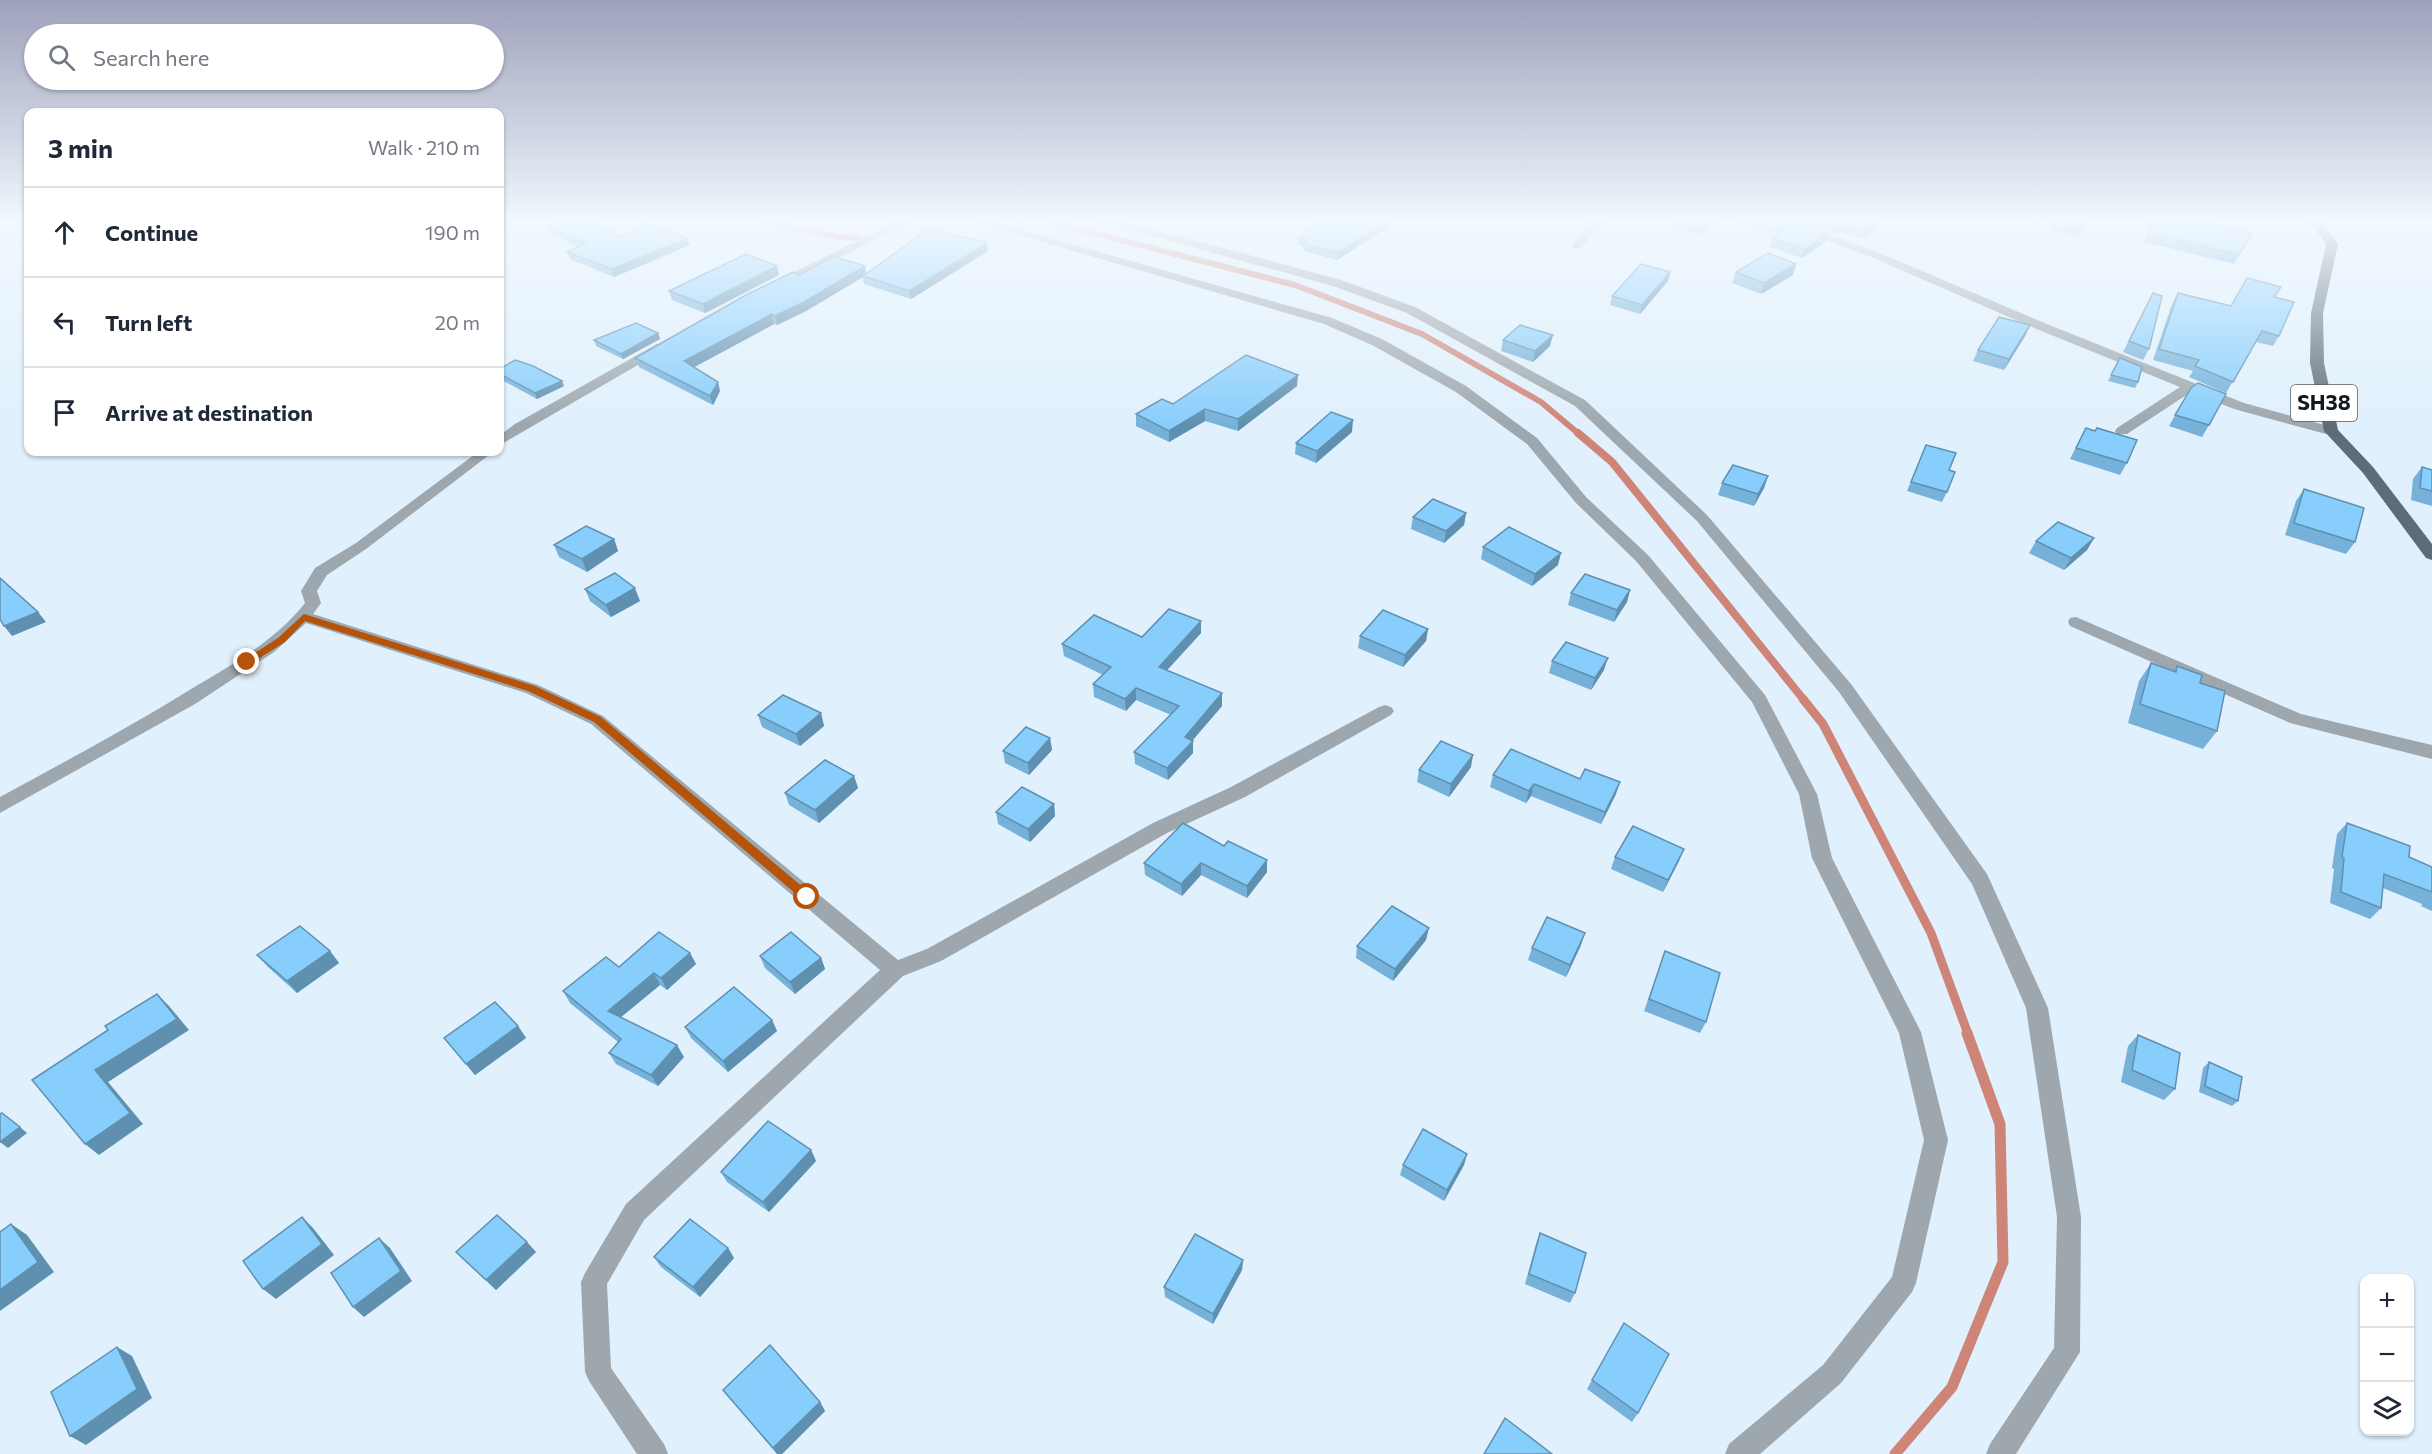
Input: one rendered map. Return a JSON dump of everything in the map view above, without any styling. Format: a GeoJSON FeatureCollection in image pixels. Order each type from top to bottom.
{"type":"FeatureCollection","features":[{"type":"Feature","properties":{"kind":"main road","name":"SH38"},"geometry":{"type":"LineString","coordinates":[[2322,290],[2317,314],[2317,363],[2331,431],[2368,470],[2432,555]]}},
{"type":"Feature","properties":{"kind":"street"},"geometry":{"type":"LineString","coordinates":[[1218,290],[1328,321],[1377,342],[1461,389],[1532,441],[1581,500],[1642,558],[1759,699],[1808,794],[1822,858],[1910,1032],[1936,1140],[1903,1283],[1832,1374],[1739,1454]]}},
{"type":"Feature","properties":{"kind":"street"},"geometry":{"type":"LineString","coordinates":[[1356,290],[1411,310],[1580,403],[1702,518],[1845,688],[1980,880],[2037,1008],[2069,1217],[2067,1352],[2000,1454]]}},
{"type":"Feature","properties":{"kind":"street"},"geometry":{"type":"LineString","coordinates":[[1956,290],[2239,406],[2331,431]]}},
{"type":"Feature","properties":{"kind":"street"},"geometry":{"type":"LineString","coordinates":[[504,438],[673,339]]}},
{"type":"Feature","properties":{"kind":"street"},"geometry":{"type":"LineString","coordinates":[[2122,431],[2191,386]]}},
{"type":"Feature","properties":{"kind":"street"},"geometry":{"type":"LineString","coordinates":[[0,806],[160,718],[282,640],[304,617],[313,603],[309,591],[321,572],[361,546],[481,456]]}},
{"type":"Feature","properties":{"kind":"street"},"geometry":{"type":"LineString","coordinates":[[304,617],[532,688],[597,720],[895,970]]}},
{"type":"Feature","properties":{"kind":"street"},"geometry":{"type":"LineString","coordinates":[[2076,622],[2296,719],[2432,752]]}},
{"type":"Feature","properties":{"kind":"street"},"geometry":{"type":"LineString","coordinates":[[654,1454],[598,1372],[594,1282],[635,1212],[895,970],[934,955],[1160,828],[1238,792],[1385,711]]}},
{"type":"Feature","properties":{"kind":"building"},"geometry":{"type":"Polygon","coordinates":[[[671,290],[731,290],[703,304],[669,291],[671,290]]]}},
{"type":"Feature","properties":{"kind":"building"},"geometry":{"type":"Polygon","coordinates":[[[757,290],[825,290],[775,316],[772,314],[684,361],[718,382],[710,396],[635,358],[757,290]]]}},
{"type":"Feature","properties":{"kind":"building"},"geometry":{"type":"Polygon","coordinates":[[[1618,290],[1655,290],[1642,305],[1612,296],[1618,290]]]}},
{"type":"Feature","properties":{"kind":"building"},"geometry":{"type":"Polygon","coordinates":[[[2240,290],[2279,290],[2274,297],[2294,302],[2279,336],[2262,331],[2233,382],[2195,366],[2199,360],[2159,349],[2178,293],[2231,306],[2240,290]]]}},
{"type":"Feature","properties":{"kind":"building"},"geometry":{"type":"Polygon","coordinates":[[[2153,293],[2162,296],[2149,349],[2129,341],[2153,293]]]}},
{"type":"Feature","properties":{"kind":"building"},"geometry":{"type":"Polygon","coordinates":[[[1999,317],[2030,325],[2009,359],[1978,350],[1999,317]]]}},
{"type":"Feature","properties":{"kind":"building"},"geometry":{"type":"Polygon","coordinates":[[[636,323],[658,333],[621,354],[594,340],[636,323]]]}},
{"type":"Feature","properties":{"kind":"building"},"geometry":{"type":"Polygon","coordinates":[[[1520,325],[1553,335],[1535,351],[1503,340],[1520,325]]]}},
{"type":"Feature","properties":{"kind":"building"},"geometry":{"type":"Polygon","coordinates":[[[1246,355],[1298,375],[1238,419],[1205,409],[1169,431],[1136,414],[1162,399],[1173,404],[1246,355]]]}},
{"type":"Feature","properties":{"kind":"building"},"geometry":{"type":"Polygon","coordinates":[[[2120,358],[2142,367],[2138,382],[2111,375],[2120,358]]]}},
{"type":"Feature","properties":{"kind":"building"},"geometry":{"type":"Polygon","coordinates":[[[515,360],[533,366],[562,381],[535,393],[504,376],[504,367],[515,360]]]}},
{"type":"Feature","properties":{"kind":"building"},"geometry":{"type":"Polygon","coordinates":[[[2198,383],[2226,394],[2209,425],[2175,415],[2191,388],[2198,383]]]}},
{"type":"Feature","properties":{"kind":"building"},"geometry":{"type":"Polygon","coordinates":[[[1331,412],[1353,420],[1317,451],[1296,443],[1331,412]]]}},
{"type":"Feature","properties":{"kind":"building"},"geometry":{"type":"Polygon","coordinates":[[[2086,428],[2095,431],[2097,428],[2137,440],[2127,463],[2076,448],[2086,428]]]}},
{"type":"Feature","properties":{"kind":"building"},"geometry":{"type":"Polygon","coordinates":[[[1926,445],[1956,453],[1949,470],[1955,472],[1947,492],[1911,482],[1926,445]]]}},
{"type":"Feature","properties":{"kind":"building"},"geometry":{"type":"Polygon","coordinates":[[[1733,465],[1768,476],[1758,494],[1722,483],[1733,465]]]}},
{"type":"Feature","properties":{"kind":"building"},"geometry":{"type":"Polygon","coordinates":[[[2422,467],[2432,470],[2432,491],[2420,488],[2422,467]]]}},
{"type":"Feature","properties":{"kind":"building"},"geometry":{"type":"Polygon","coordinates":[[[2304,489],[2364,508],[2355,542],[2294,523],[2304,489]]]}},
{"type":"Feature","properties":{"kind":"building"},"geometry":{"type":"Polygon","coordinates":[[[1433,499],[1466,513],[1446,531],[1413,517],[1433,499]]]}},
{"type":"Feature","properties":{"kind":"building"},"geometry":{"type":"Polygon","coordinates":[[[2058,522],[2094,538],[2071,558],[2036,541],[2058,522]]]}},
{"type":"Feature","properties":{"kind":"building"},"geometry":{"type":"Polygon","coordinates":[[[586,526],[614,539],[582,559],[554,545],[586,526]]]}},
{"type":"Feature","properties":{"kind":"building"},"geometry":{"type":"Polygon","coordinates":[[[1509,527],[1561,553],[1535,574],[1483,547],[1509,527]]]}},
{"type":"Feature","properties":{"kind":"building"},"geometry":{"type":"Polygon","coordinates":[[[615,573],[635,588],[606,605],[585,589],[615,573]]]}},
{"type":"Feature","properties":{"kind":"building"},"geometry":{"type":"Polygon","coordinates":[[[1585,574],[1630,590],[1617,610],[1571,593],[1585,574]]]}},
{"type":"Feature","properties":{"kind":"building"},"geometry":{"type":"Polygon","coordinates":[[[0,578],[38,612],[4,626],[0,619],[0,578]]]}},
{"type":"Feature","properties":{"kind":"building"},"geometry":{"type":"Polygon","coordinates":[[[1169,609],[1201,621],[1159,667],[1222,693],[1185,737],[1193,741],[1167,768],[1134,752],[1179,706],[1136,688],[1125,699],[1093,684],[1111,667],[1062,644],[1094,615],[1142,637],[1169,609]]]}},
{"type":"Feature","properties":{"kind":"building"},"geometry":{"type":"Polygon","coordinates":[[[1383,610],[1428,629],[1405,655],[1360,636],[1383,610]]]}},
{"type":"Feature","properties":{"kind":"building"},"geometry":{"type":"Polygon","coordinates":[[[1566,642],[1608,658],[1595,678],[1552,661],[1566,642]]]}},
{"type":"Feature","properties":{"kind":"building"},"geometry":{"type":"Polygon","coordinates":[[[2151,663],[2176,672],[2177,666],[2202,675],[2200,683],[2225,691],[2217,731],[2140,704],[2151,663]]]}},
{"type":"Feature","properties":{"kind":"building"},"geometry":{"type":"Polygon","coordinates":[[[783,695],[821,713],[796,734],[758,715],[783,695]]]}},
{"type":"Feature","properties":{"kind":"building"},"geometry":{"type":"Polygon","coordinates":[[[1026,727],[1050,738],[1028,763],[1003,751],[1026,727]]]}},
{"type":"Feature","properties":{"kind":"building"},"geometry":{"type":"Polygon","coordinates":[[[1441,741],[1473,755],[1451,784],[1419,770],[1441,741]]]}},
{"type":"Feature","properties":{"kind":"building"},"geometry":{"type":"Polygon","coordinates":[[[1511,749],[1580,779],[1585,769],[1620,782],[1605,812],[1534,784],[1529,791],[1493,775],[1511,749]]]}},
{"type":"Feature","properties":{"kind":"building"},"geometry":{"type":"Polygon","coordinates":[[[825,760],[854,776],[815,810],[785,793],[825,760]]]}},
{"type":"Feature","properties":{"kind":"building"},"geometry":{"type":"Polygon","coordinates":[[[1022,787],[1054,804],[1028,829],[996,812],[1022,787]]]}},
{"type":"Feature","properties":{"kind":"building"},"geometry":{"type":"Polygon","coordinates":[[[1183,823],[1224,846],[1228,841],[1267,860],[1247,886],[1201,863],[1181,884],[1144,863],[1183,823]]]}},
{"type":"Feature","properties":{"kind":"building"},"geometry":{"type":"Polygon","coordinates":[[[2347,823],[2410,846],[2409,857],[2432,867],[2432,892],[2384,874],[2381,908],[2341,892],[2344,858],[2342,857],[2347,823]]]}},
{"type":"Feature","properties":{"kind":"building"},"geometry":{"type":"Polygon","coordinates":[[[1633,826],[1684,849],[1668,880],[1615,857],[1633,826]]]}},
{"type":"Feature","properties":{"kind":"building"},"geometry":{"type":"Polygon","coordinates":[[[1392,906],[1429,928],[1395,969],[1357,946],[1392,906]]]}},
{"type":"Feature","properties":{"kind":"building"},"geometry":{"type":"Polygon","coordinates":[[[1547,917],[1585,933],[1570,965],[1532,948],[1547,917]]]}},
{"type":"Feature","properties":{"kind":"building"},"geometry":{"type":"Polygon","coordinates":[[[300,926],[330,951],[287,981],[257,955],[300,926]]]}},
{"type":"Feature","properties":{"kind":"building"},"geometry":{"type":"Polygon","coordinates":[[[659,932],[690,953],[661,978],[654,973],[608,1011],[677,1045],[651,1075],[609,1053],[621,1039],[563,991],[606,957],[619,967],[659,932]]]}},
{"type":"Feature","properties":{"kind":"building"},"geometry":{"type":"Polygon","coordinates":[[[791,932],[821,958],[790,982],[760,956],[791,932]]]}},
{"type":"Feature","properties":{"kind":"building"},"geometry":{"type":"Polygon","coordinates":[[[1665,951],[1720,973],[1706,1022],[1649,999],[1665,951]]]}},
{"type":"Feature","properties":{"kind":"building"},"geometry":{"type":"Polygon","coordinates":[[[734,987],[772,1020],[723,1061],[685,1027],[734,987]]]}},
{"type":"Feature","properties":{"kind":"building"},"geometry":{"type":"Polygon","coordinates":[[[157,994],[177,1019],[95,1070],[130,1113],[85,1144],[32,1080],[108,1030],[105,1026],[157,994]]]}},
{"type":"Feature","properties":{"kind":"building"},"geometry":{"type":"Polygon","coordinates":[[[495,1002],[518,1026],[466,1064],[444,1038],[495,1002]]]}},
{"type":"Feature","properties":{"kind":"building"},"geometry":{"type":"Polygon","coordinates":[[[2138,1035],[2180,1053],[2175,1089],[2132,1070],[2138,1035]]]}},
{"type":"Feature","properties":{"kind":"building"},"geometry":{"type":"Polygon","coordinates":[[[2209,1062],[2242,1077],[2238,1101],[2205,1086],[2209,1062]]]}},
{"type":"Feature","properties":{"kind":"building"},"geometry":{"type":"Polygon","coordinates":[[[2,1113],[20,1127],[0,1142],[0,1114],[2,1113]]]}},
{"type":"Feature","properties":{"kind":"building"},"geometry":{"type":"Polygon","coordinates":[[[768,1121],[811,1150],[763,1202],[721,1172],[768,1121]]]}},
{"type":"Feature","properties":{"kind":"building"},"geometry":{"type":"Polygon","coordinates":[[[1423,1129],[1467,1154],[1447,1190],[1403,1165],[1423,1129]]]}},
{"type":"Feature","properties":{"kind":"building"},"geometry":{"type":"Polygon","coordinates":[[[497,1215],[527,1242],[486,1280],[456,1252],[497,1215]]]}},
{"type":"Feature","properties":{"kind":"building"},"geometry":{"type":"Polygon","coordinates":[[[302,1217],[322,1244],[263,1289],[243,1261],[302,1217]]]}},
{"type":"Feature","properties":{"kind":"building"},"geometry":{"type":"Polygon","coordinates":[[[690,1219],[728,1248],[693,1287],[654,1257],[690,1219]]]}},
{"type":"Feature","properties":{"kind":"building"},"geometry":{"type":"Polygon","coordinates":[[[11,1224],[38,1262],[0,1290],[0,1232],[11,1224]]]}},
{"type":"Feature","properties":{"kind":"building"},"geometry":{"type":"Polygon","coordinates":[[[1540,1233],[1586,1253],[1575,1293],[1529,1274],[1540,1233]]]}},
{"type":"Feature","properties":{"kind":"building"},"geometry":{"type":"Polygon","coordinates":[[[1195,1234],[1243,1260],[1213,1314],[1164,1287],[1195,1234]]]}},
{"type":"Feature","properties":{"kind":"building"},"geometry":{"type":"Polygon","coordinates":[[[379,1238],[401,1271],[353,1307],[331,1273],[379,1238]]]}},
{"type":"Feature","properties":{"kind":"building"},"geometry":{"type":"Polygon","coordinates":[[[1624,1323],[1669,1354],[1638,1413],[1592,1380],[1624,1323]]]}},
{"type":"Feature","properties":{"kind":"building"},"geometry":{"type":"Polygon","coordinates":[[[770,1345],[820,1402],[773,1448],[723,1390],[770,1345]]]}},
{"type":"Feature","properties":{"kind":"building"},"geometry":{"type":"Polygon","coordinates":[[[117,1347],[137,1389],[70,1436],[51,1392],[117,1347]]]}},
{"type":"Feature","properties":{"kind":"building"},"geometry":{"type":"Polygon","coordinates":[[[1505,1418],[1552,1454],[1484,1454],[1505,1418]]]}},
{"type":"Feature","properties":{"kind":"waterway"},"geometry":{"type":"LineString","coordinates":[[1308,290],[1422,334],[1541,402],[1579,434]]}},
{"type":"Feature","properties":{"kind":"waterway"},"geometry":{"type":"LineString","coordinates":[[1578,433],[1612,462],[1804,700]]}},
{"type":"Feature","properties":{"kind":"waterway"},"geometry":{"type":"LineString","coordinates":[[1803,699],[1823,724],[1931,933],[1968,1034]]}},
{"type":"Feature","properties":{"kind":"waterway"},"geometry":{"type":"LineString","coordinates":[[1895,1454],[1952,1387],[2003,1262],[2000,1124],[1967,1033]]}},
{"type":"Feature","properties":{"kind":"route"},"geometry":{"type":"LineString","coordinates":[[247,662],[282,640],[304,617],[532,688],[597,720],[807,897]]}}]}
